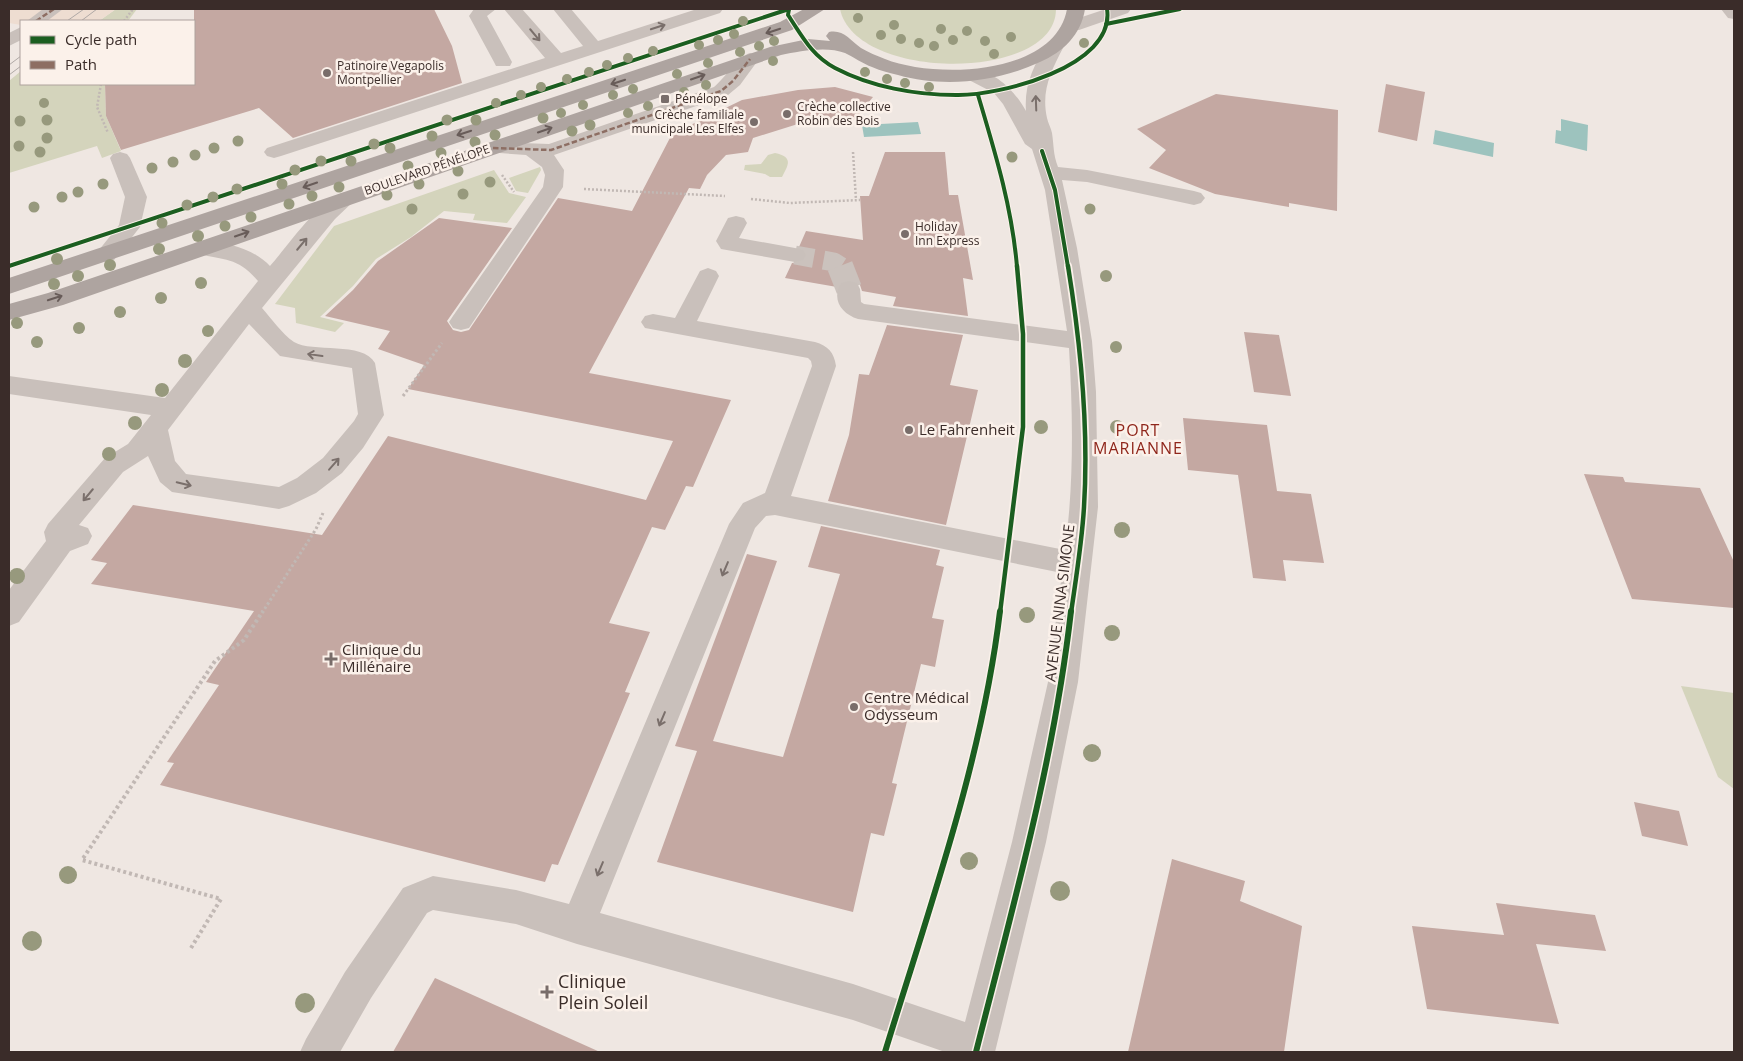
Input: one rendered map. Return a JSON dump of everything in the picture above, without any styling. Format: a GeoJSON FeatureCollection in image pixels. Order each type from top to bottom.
{"type":"FeatureCollection","features":[{"type":"Feature","properties":{"kind":"main road","name":"BOULEVARD PÉNÉLOPE"},"geometry":{"type":"LineString","coordinates":[[9,286],[786,26],[816,9]]}},
{"type":"Feature","properties":{"kind":"main road"},"geometry":{"type":"LineString","coordinates":[[822,9],[828,27],[848,48],[878,63],[935,75],[974,75],[1010,68],[1030,61],[1054,48],[1065,37],[1074,17]]}},
{"type":"Feature","properties":{"kind":"main road","name":"BOULEVARD PÉNÉLOPE"},"geometry":{"type":"LineString","coordinates":[[9,312],[203,248],[750,59],[798,45],[820,44],[848,48]]}},
{"type":"Feature","properties":{"kind":"street"},"geometry":{"type":"LineString","coordinates":[[38,20],[54,9]]}},
{"type":"Feature","properties":{"kind":"street"},"geometry":{"type":"LineString","coordinates":[[487,9],[478,16],[503,62]]}},
{"type":"Feature","properties":{"kind":"street"},"geometry":{"type":"LineString","coordinates":[[513,9],[557,60]]}},
{"type":"Feature","properties":{"kind":"street"},"geometry":{"type":"LineString","coordinates":[[562,9],[595,48]]}},
{"type":"Feature","properties":{"kind":"street"},"geometry":{"type":"LineString","coordinates":[[274,152],[714,9]]}},
{"type":"Feature","properties":{"kind":"street"},"geometry":{"type":"LineString","coordinates":[[1074,17],[1122,9]]}},
{"type":"Feature","properties":{"kind":"street"},"geometry":{"type":"LineString","coordinates":[[1730,9],[1734,14]]}},
{"type":"Feature","properties":{"kind":"street"},"geometry":{"type":"LineString","coordinates":[[9,41],[20,33]]}},
{"type":"Feature","properties":{"kind":"street","name":"AVENUE NINA SIMONE"},"geometry":{"type":"LineString","coordinates":[[977,1048],[1029,842],[1063,682],[1084,507],[1084,392],[1080,341],[1066,248],[1055,190],[1046,162],[1042,134],[1037,119],[1035,99],[1038,78],[1054,48]]}},
{"type":"Feature","properties":{"kind":"street"},"geometry":{"type":"LineString","coordinates":[[493,148],[533,151],[551,150],[721,91],[737,76],[750,59]]}},
{"type":"Feature","properties":{"kind":"street","name":"AVENUE NINA SIMONE"},"geometry":{"type":"LineString","coordinates":[[974,75],[1001,89],[1012,102],[1046,162]]}},
{"type":"Feature","properties":{"kind":"street"},"geometry":{"type":"LineString","coordinates":[[461,322],[557,179],[556,172],[546,157],[533,151]]}},
{"type":"Feature","properties":{"kind":"street"},"geometry":{"type":"LineString","coordinates":[[106,255],[129,227],[136,197],[120,158]]}},
{"type":"Feature","properties":{"kind":"street"},"geometry":{"type":"LineString","coordinates":[[1046,162],[1087,176],[1194,198]]}},
{"type":"Feature","properties":{"kind":"street"},"geometry":{"type":"LineString","coordinates":[[9,613],[60,543],[76,538],[133,467],[137,451],[270,281],[326,214],[345,199]]}},
{"type":"Feature","properties":{"kind":"street"},"geometry":{"type":"LineString","coordinates":[[736,223],[726,241],[728,244],[795,255]]}},
{"type":"Feature","properties":{"kind":"street"},"geometry":{"type":"LineString","coordinates":[[203,248],[237,254],[254,262],[270,281]]}},
{"type":"Feature","properties":{"kind":"street"},"geometry":{"type":"LineString","coordinates":[[682,328],[708,276]]}},
{"type":"Feature","properties":{"kind":"street"},"geometry":{"type":"LineString","coordinates":[[849,289],[850,305],[858,310],[1080,341]]}},
{"type":"Feature","properties":{"kind":"street"},"geometry":{"type":"LineString","coordinates":[[154,430],[172,481],[181,484],[279,498],[292,495],[332,468],[371,415],[363,363],[358,360],[288,350],[249,308]]}},
{"type":"Feature","properties":{"kind":"street"},"geometry":{"type":"LineString","coordinates":[[654,322],[815,351],[823,357],[824,366],[775,504]]}},
{"type":"Feature","properties":{"kind":"street"},"geometry":{"type":"LineString","coordinates":[[9,384],[171,408]]}},
{"type":"Feature","properties":{"kind":"street"},"geometry":{"type":"LineString","coordinates":[[577,926],[743,524],[751,510],[763,504],[775,504],[1077,564]]}},
{"type":"Feature","properties":{"kind":"street"},"geometry":{"type":"LineString","coordinates":[[319,1052],[358,985],[415,900],[433,892],[516,908],[853,1002],[977,1048]]}},
{"type":"Feature","properties":{"kind":"path"},"geometry":{"type":"LineString","coordinates":[[125,20],[133,9]]}},
{"type":"Feature","properties":{"kind":"path"},"geometry":{"type":"LineString","coordinates":[[101,85],[97,107],[108,135]]}},
{"type":"Feature","properties":{"kind":"path"},"geometry":{"type":"LineString","coordinates":[[853,152],[856,200]]}},
{"type":"Feature","properties":{"kind":"path"},"geometry":{"type":"LineString","coordinates":[[553,187],[728,196]]}},
{"type":"Feature","properties":{"kind":"path"},"geometry":{"type":"LineString","coordinates":[[747,198],[790,203],[860,200]]}},
{"type":"Feature","properties":{"kind":"path"},"geometry":{"type":"LineString","coordinates":[[429,360],[443,341]]}},
{"type":"Feature","properties":{"kind":"path"},"geometry":{"type":"LineString","coordinates":[[191,948],[221,899],[82,860],[215,661],[244,640],[316,529]]}},
{"type":"Feature","properties":{"kind":"green space"},"geometry":{"type":"Polygon","coordinates":[[[116,9],[137,9],[129,20],[100,20],[116,9]]]}},
{"type":"Feature","properties":{"kind":"green space"},"geometry":{"type":"Polygon","coordinates":[[[840,9],[1056,9],[1047,33],[1024,50],[992,60],[954,64],[915,60],[880,50],[854,33],[840,9]]]}},
{"type":"Feature","properties":{"kind":"green space"},"geometry":{"type":"Polygon","coordinates":[[[20,72],[20,85],[105,85],[106,116],[121,151],[102,158],[97,146],[9,173],[9,81],[20,72]]]}},
{"type":"Feature","properties":{"kind":"green space"},"geometry":{"type":"Polygon","coordinates":[[[775,153],[785,157],[788,162],[782,177],[770,177],[765,174],[744,170],[745,165],[761,164],[768,155],[775,153]]]}},
{"type":"Feature","properties":{"kind":"green space"},"geometry":{"type":"Polygon","coordinates":[[[540,167],[541,170],[528,193],[516,191],[509,178],[540,167]]]}},
{"type":"Feature","properties":{"kind":"green space"},"geometry":{"type":"Polygon","coordinates":[[[494,170],[509,193],[526,197],[507,223],[473,220],[475,214],[444,211],[411,237],[376,259],[353,286],[320,317],[344,323],[335,332],[296,323],[295,308],[275,304],[334,226],[494,170]]]}},
{"type":"Feature","properties":{"kind":"green space"},"geometry":{"type":"Polygon","coordinates":[[[1681,686],[1734,693],[1734,789],[1718,777],[1681,686]]]}},
{"type":"Feature","properties":{"kind":"shaded area"},"geometry":{"type":"Polygon","coordinates":[[[9,9],[116,9],[100,20],[20,20],[20,25],[9,23],[9,9]]]}},
{"type":"Feature","properties":{"kind":"water"},"geometry":{"type":"Polygon","coordinates":[[[1561,119],[1588,125],[1587,151],[1555,143],[1556,130],[1561,131],[1561,119]]]}},
{"type":"Feature","properties":{"kind":"water"},"geometry":{"type":"Polygon","coordinates":[[[918,122],[921,134],[864,137],[862,125],[918,122]]]}},
{"type":"Feature","properties":{"kind":"water"},"geometry":{"type":"Polygon","coordinates":[[[1435,130],[1494,143],[1493,157],[1433,144],[1435,130]]]}},
{"type":"Feature","properties":{"kind":"building","name":"Patinoire Vegapolis Montpellier"},"geometry":{"type":"Polygon","coordinates":[[[194,9],[434,9],[452,46],[462,83],[293,138],[259,108],[121,150],[106,116],[105,85],[195,85],[194,9]]]}},
{"type":"Feature","properties":{"kind":"building"},"geometry":{"type":"Polygon","coordinates":[[[1386,84],[1425,92],[1417,141],[1378,132],[1386,84]]]}},
{"type":"Feature","properties":{"kind":"building","name":"Clinique du Millénaire"},"geometry":{"type":"Polygon","coordinates":[[[835,87],[873,97],[854,120],[801,123],[753,138],[748,152],[726,155],[707,175],[700,189],[689,188],[589,373],[731,400],[693,487],[686,486],[665,530],[652,527],[609,623],[650,632],[625,692],[630,693],[558,865],[552,864],[545,882],[160,785],[174,763],[167,762],[219,685],[206,682],[254,611],[91,584],[107,563],[91,560],[133,505],[322,535],[388,436],[646,500],[673,441],[408,389],[424,365],[378,349],[390,331],[325,316],[353,290],[378,261],[439,218],[512,228],[447,321],[453,330],[461,332],[469,330],[558,198],[632,211],[672,134],[742,100],[798,90],[835,87]]]}},
{"type":"Feature","properties":{"kind":"building"},"geometry":{"type":"Polygon","coordinates":[[[1216,94],[1338,110],[1337,211],[1289,203],[1289,207],[1215,194],[1149,168],[1166,150],[1137,129],[1216,94]]]}},
{"type":"Feature","properties":{"kind":"building","name":"Holiday Inn Express"},"geometry":{"type":"Polygon","coordinates":[[[885,152],[945,152],[949,195],[958,195],[973,280],[963,278],[968,316],[893,306],[896,297],[862,291],[859,282],[849,279],[841,281],[837,287],[785,278],[792,263],[803,262],[808,256],[805,249],[799,247],[806,231],[863,240],[860,196],[869,196],[885,152]]]}},
{"type":"Feature","properties":{"kind":"building","name":"Le Fahrenheit"},"geometry":{"type":"Polygon","coordinates":[[[887,325],[963,335],[950,385],[978,390],[946,525],[828,501],[849,435],[859,374],[869,375],[887,325]]]}},
{"type":"Feature","properties":{"kind":"building"},"geometry":{"type":"Polygon","coordinates":[[[1244,332],[1279,335],[1291,396],[1254,392],[1244,332]]]}},
{"type":"Feature","properties":{"kind":"building"},"geometry":{"type":"Polygon","coordinates":[[[1183,418],[1267,425],[1277,491],[1311,494],[1324,563],[1283,560],[1286,581],[1253,578],[1238,475],[1188,470],[1183,418]]]}},
{"type":"Feature","properties":{"kind":"building"},"geometry":{"type":"Polygon","coordinates":[[[1584,474],[1623,477],[1625,482],[1700,488],[1734,562],[1734,608],[1632,599],[1584,474]]]}},
{"type":"Feature","properties":{"kind":"building","name":"Centre Médical Odysseum"},"geometry":{"type":"Polygon","coordinates":[[[821,526],[940,550],[936,565],[944,567],[932,618],[944,620],[935,667],[921,664],[892,783],[897,784],[884,836],[871,833],[853,912],[657,862],[697,751],[675,746],[747,554],[777,561],[713,741],[783,757],[840,574],[808,567],[821,526]]]}},
{"type":"Feature","properties":{"kind":"building"},"geometry":{"type":"Polygon","coordinates":[[[1634,802],[1679,811],[1688,846],[1642,836],[1634,802]]]}},
{"type":"Feature","properties":{"kind":"building"},"geometry":{"type":"Polygon","coordinates":[[[1172,859],[1245,881],[1240,901],[1302,926],[1284,1052],[1128,1052],[1172,859]]]}},
{"type":"Feature","properties":{"kind":"building"},"geometry":{"type":"Polygon","coordinates":[[[1496,903],[1595,915],[1606,951],[1536,944],[1559,1024],[1427,1009],[1412,926],[1504,935],[1496,903]]]}},
{"type":"Feature","properties":{"kind":"building"},"geometry":{"type":"Polygon","coordinates":[[[435,978],[600,1052],[393,1052],[435,978]]]}},
{"type":"Feature","properties":{"kind":"tunnel"},"geometry":{"type":"LineString","coordinates":[[795,255],[834,262],[842,267]]}},
{"type":"Feature","properties":{"kind":"tunnel"},"geometry":{"type":"LineString","coordinates":[[840,266],[849,289]]}},
{"type":"Feature","properties":{"kind":"tram line"},"geometry":{"type":"LineString","coordinates":[[68,20],[84,9]]}},
{"type":"Feature","properties":{"kind":"tram line"},"geometry":{"type":"LineString","coordinates":[[82,20],[97,9]]}},
{"type":"Feature","properties":{"kind":"tram line"},"geometry":{"type":"LineString","coordinates":[[9,65],[20,57]]}},
{"type":"Feature","properties":{"kind":"tram line"},"geometry":{"type":"LineString","coordinates":[[9,75],[20,67]]}},
{"type":"Feature","properties":{"kind":"marked path"},"geometry":{"type":"LineString","coordinates":[[38,20],[54,9]]}},
{"type":"Feature","properties":{"kind":"marked path"},"geometry":{"type":"LineString","coordinates":[[493,148],[551,150],[721,91],[733,81],[750,59]]}},
{"type":"Feature","properties":{"kind":"cycle path"},"geometry":{"type":"LineString","coordinates":[[789,9],[788,15],[810,49],[819,58],[835,68],[874,83],[937,95],[976,95],[992,92],[1067,68],[1078,61],[1096,43],[1106,22],[1107,9]]}},
{"type":"Feature","properties":{"kind":"cycle path"},"geometry":{"type":"LineString","coordinates":[[9,266],[789,9]]}},
{"type":"Feature","properties":{"kind":"cycle path"},"geometry":{"type":"LineString","coordinates":[[1106,24],[1180,9]]}},
{"type":"Feature","properties":{"kind":"cycle path"},"geometry":{"type":"LineString","coordinates":[[885,1052],[955,821],[984,705],[997,637],[1023,427],[1023,334],[1014,234],[1002,174],[978,95]]}},
{"type":"Feature","properties":{"kind":"cycle path"},"geometry":{"type":"LineString","coordinates":[[976,1052],[1029,842],[1063,682],[1084,507],[1084,392],[1080,341],[1055,190],[1042,151]]}},
{"type":"Feature","properties":{"kind":"place","name":"Patinoire Vegapolis Montpellier"},"geometry":{"type":"Point","coordinates":[327,73]}},
{"type":"Feature","properties":{"kind":"place","name":"Pénélope"},"geometry":{"type":"Point","coordinates":[665,99]}},
{"type":"Feature","properties":{"kind":"place","name":"Crèche collective Robin des Bois"},"geometry":{"type":"Point","coordinates":[787,114]}},
{"type":"Feature","properties":{"kind":"place","name":"Crèche familiale municipale Les Elfes"},"geometry":{"type":"Point","coordinates":[754,122]}},
{"type":"Feature","properties":{"kind":"place","name":"Holiday Inn Express"},"geometry":{"type":"Point","coordinates":[905,234]}},
{"type":"Feature","properties":{"kind":"place","name":"Le Fahrenheit"},"geometry":{"type":"Point","coordinates":[909,430]}},
{"type":"Feature","properties":{"kind":"place","name":"Clinique du Millénaire"},"geometry":{"type":"Point","coordinates":[331,659]}},
{"type":"Feature","properties":{"kind":"place","name":"Centre Médical Odysseum"},"geometry":{"type":"Point","coordinates":[854,707]}},
{"type":"Feature","properties":{"kind":"place","name":"Clinique Plein Soleil"},"geometry":{"type":"Point","coordinates":[547,992]}},
{"type":"Feature","properties":{"kind":"district","name":"PORT MARIANNE"},"geometry":{"type":"Point","coordinates":[1138,439]}}]}
